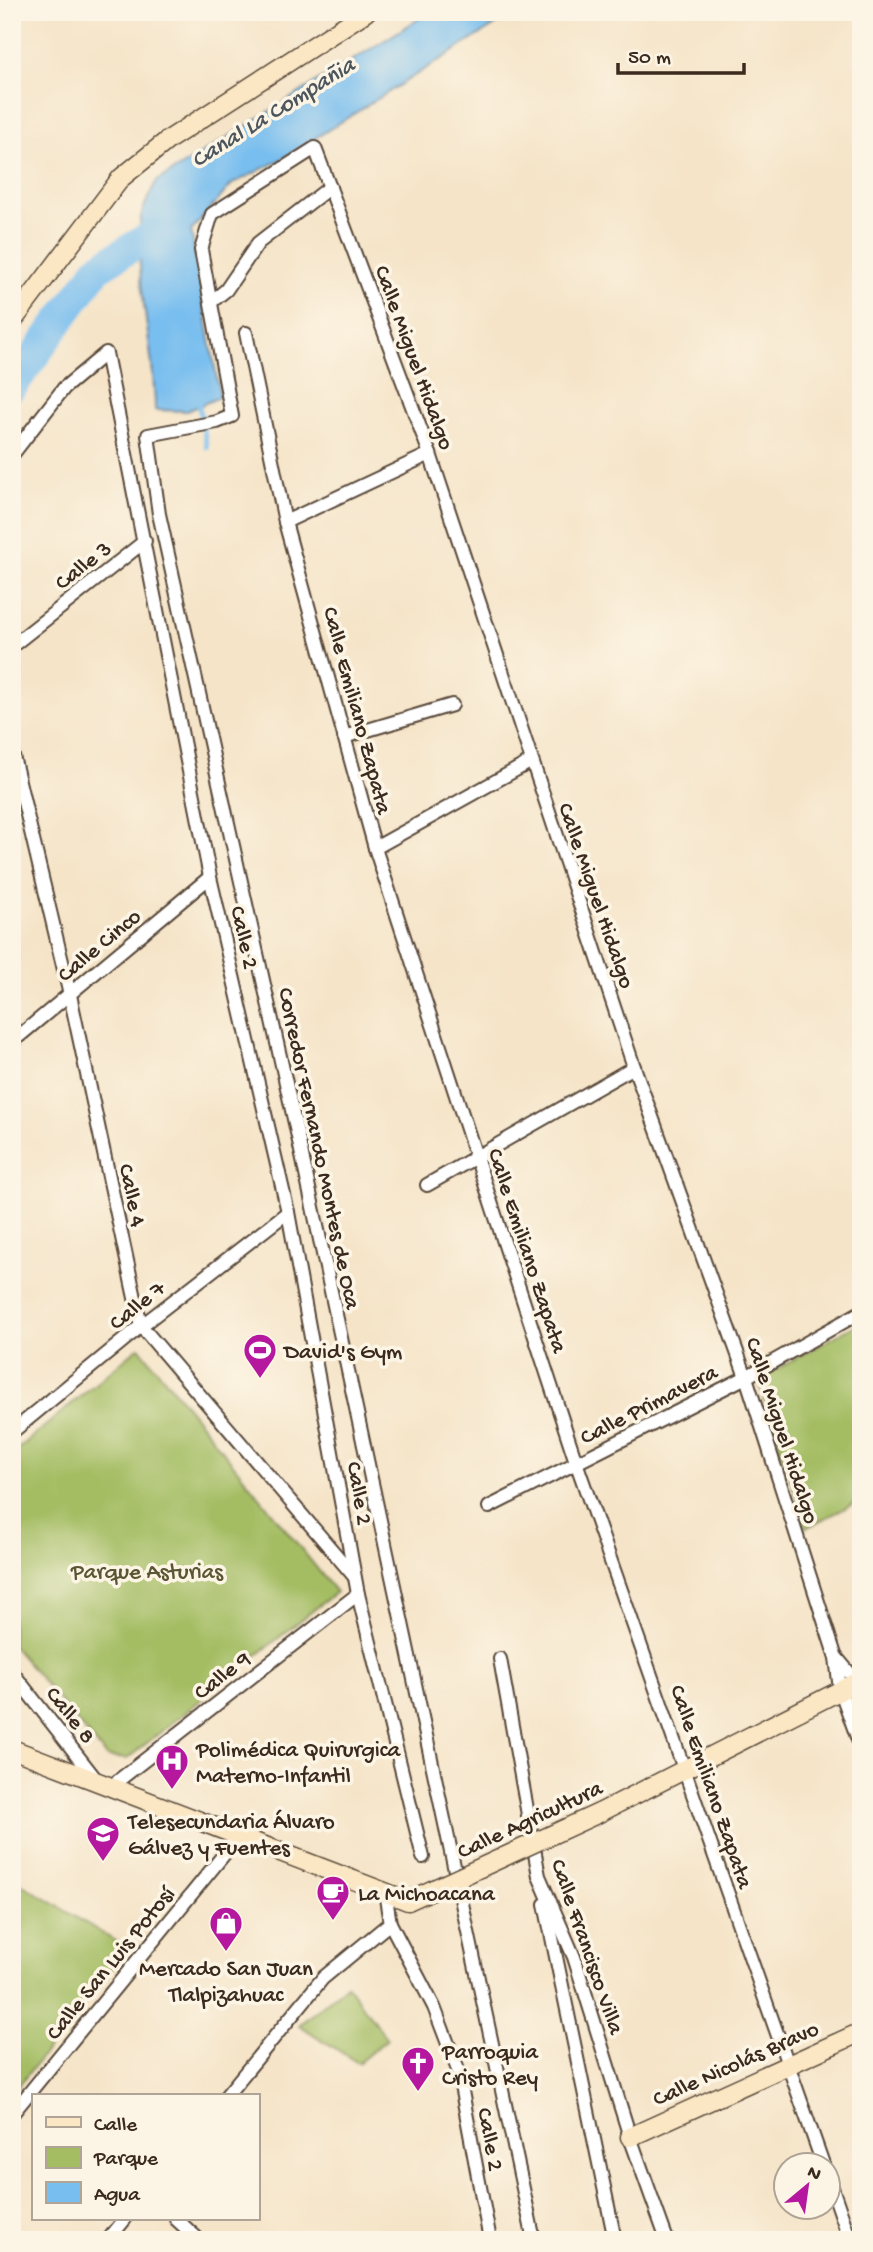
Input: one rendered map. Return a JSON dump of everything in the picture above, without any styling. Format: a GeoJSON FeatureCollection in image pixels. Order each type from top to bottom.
{"type":"FeatureCollection","features":[{"type":"Feature","properties":{"kind":"street"},"geometry":{"type":"LineString","coordinates":[[12,322],[121,178],[167,140],[366,12]]}},
{"type":"Feature","properties":{"kind":"street","name":"Calle Miguel Hidalgo"},"geometry":{"type":"LineString","coordinates":[[211,302],[201,250],[212,214],[314,148],[430,454],[530,762],[634,1067],[746,1377],[836,1658],[840,1689],[861,1748]]}},
{"type":"Feature","properties":{"kind":"street"},"geometry":{"type":"LineString","coordinates":[[211,302],[226,290],[258,243],[330,187]]}},
{"type":"Feature","properties":{"kind":"street","name":"Corredor Fernando Montes de Oca"},"geometry":{"type":"LineString","coordinates":[[211,302],[232,416],[217,422],[148,435],[156,488],[534,2240]]}},
{"type":"Feature","properties":{"kind":"street","name":"Calle Emiliano Zapata"},"geometry":{"type":"LineString","coordinates":[[246,333],[285,522],[375,848],[576,1462],[818,2150]]}},
{"type":"Feature","properties":{"kind":"street","name":"Calle 2"},"geometry":{"type":"LineString","coordinates":[[12,455],[64,388],[106,353],[210,877],[288,1212],[354,1576],[424,1857]]}},
{"type":"Feature","properties":{"kind":"street"},"geometry":{"type":"LineString","coordinates":[[285,522],[430,454]]}},
{"type":"Feature","properties":{"kind":"street"},"geometry":{"type":"LineString","coordinates":[[139,513],[156,488]]}},
{"type":"Feature","properties":{"kind":"street","name":"Calle 3"},"geometry":{"type":"LineString","coordinates":[[12,646],[145,541]]}},
{"type":"Feature","properties":{"kind":"street"},"geometry":{"type":"LineString","coordinates":[[344,737],[452,705]]}},
{"type":"Feature","properties":{"kind":"street","name":"Calle 4"},"geometry":{"type":"LineString","coordinates":[[12,752],[70,995],[141,1326],[354,1576]]}},
{"type":"Feature","properties":{"kind":"street"},"geometry":{"type":"LineString","coordinates":[[375,848],[530,762]]}},
{"type":"Feature","properties":{"kind":"street","name":"Calle Cinco"},"geometry":{"type":"LineString","coordinates":[[12,1042],[210,877]]}},
{"type":"Feature","properties":{"kind":"street"},"geometry":{"type":"LineString","coordinates":[[427,1185],[634,1067]]}},
{"type":"Feature","properties":{"kind":"street","name":"Calle 7"},"geometry":{"type":"LineString","coordinates":[[12,1432],[141,1326],[288,1212]]}},
{"type":"Feature","properties":{"kind":"street","name":"Calle Primavera"},"geometry":{"type":"LineString","coordinates":[[489,1507],[746,1377],[861,1312]]}},
{"type":"Feature","properties":{"kind":"street","name":"Calle 9"},"geometry":{"type":"LineString","coordinates":[[104,1784],[358,1594]]}},
{"type":"Feature","properties":{"kind":"street","name":"Calle Miguel Hidalgo"},"geometry":{"type":"LineString","coordinates":[[836,1658],[860,1684]]}},
{"type":"Feature","properties":{"kind":"street","name":"Calle Francisco Villa"},"geometry":{"type":"LineString","coordinates":[[500,1659],[539,1876],[574,1957],[630,2137],[667,2240]]}},
{"type":"Feature","properties":{"kind":"street","name":"Calle 8"},"geometry":{"type":"LineString","coordinates":[[12,1672],[104,1784]]}},
{"type":"Feature","properties":{"kind":"street","name":"Calle Agricultura"},"geometry":{"type":"LineString","coordinates":[[12,1749],[408,1901],[686,1772],[840,1689],[860,1684]]}},
{"type":"Feature","properties":{"kind":"street","name":"Calle San Luis Potosí"},"geometry":{"type":"LineString","coordinates":[[37,2093],[239,1836]]}},
{"type":"Feature","properties":{"kind":"street"},"geometry":{"type":"LineString","coordinates":[[539,1876],[615,2240]]}},
{"type":"Feature","properties":{"kind":"street","name":"Calle 2"},"geometry":{"type":"LineString","coordinates":[[385,1892],[390,1923],[434,2007],[458,2070],[489,2240]]}},
{"type":"Feature","properties":{"kind":"street"},"geometry":{"type":"LineString","coordinates":[[228,2094],[323,1978],[390,1923]]}},
{"type":"Feature","properties":{"kind":"street","name":"Calle Nicolás Bravo"},"geometry":{"type":"LineString","coordinates":[[630,2137],[861,2032]]}},
{"type":"Feature","properties":{"kind":"street","name":"Calle San Luis Potosí"},"geometry":{"type":"LineString","coordinates":[[12,2114],[32,2097]]}},
{"type":"Feature","properties":{"kind":"street"},"geometry":{"type":"LineString","coordinates":[[842,2217],[850,2240]]}},
{"type":"Feature","properties":{"kind":"street"},"geometry":{"type":"LineString","coordinates":[[108,2240],[124,2220]]}},
{"type":"Feature","properties":{"kind":"street"},"geometry":{"type":"LineString","coordinates":[[177,2220],[199,2240]]}},
{"type":"Feature","properties":{"kind":"green space"},"geometry":{"type":"Polygon","coordinates":[[[861,1322],[861,1500],[806,1528],[758,1380],[861,1322]]]}},
{"type":"Feature","properties":{"kind":"green space","name":"Parque Asturias"},"geometry":{"type":"Polygon","coordinates":[[[139,1347],[336,1592],[127,1759],[107,1757],[12,1645],[12,1454],[139,1347]]]}},
{"type":"Feature","properties":{"kind":"green space"},"geometry":{"type":"Polygon","coordinates":[[[12,1878],[128,1949],[12,2094],[12,1878]]]}},
{"type":"Feature","properties":{"kind":"green space"},"geometry":{"type":"Polygon","coordinates":[[[347,1985],[387,2039],[358,2063],[299,2025],[347,1985]]]}},
{"type":"Feature","properties":{"kind":"water"},"geometry":{"type":"Polygon","coordinates":[[[430,12],[516,12],[282,159],[232,184],[191,231],[220,397],[187,411],[155,410],[139,241],[142,213],[156,182],[430,12]]]}},
{"type":"Feature","properties":{"kind":"waterway"},"geometry":{"type":"LineString","coordinates":[[12,387],[98,268],[168,225]]}},
{"type":"Feature","properties":{"kind":"waterway","name":"Canal La Compañia"},"geometry":{"type":"LineString","coordinates":[[198,402],[207,447]]}},
{"type":"Feature","properties":{"kind":"place","name":"David's Gym"},"geometry":{"type":"Point","coordinates":[260,1380]}},
{"type":"Feature","properties":{"kind":"place","name":"Polimédica Quirurgica Materno-Infantil"},"geometry":{"type":"Point","coordinates":[172,1791]}},
{"type":"Feature","properties":{"kind":"place","name":"Telesecundaria Álvaro Gálvez y Fuentes"},"geometry":{"type":"Point","coordinates":[103,1863]}},
{"type":"Feature","properties":{"kind":"place","name":"La Michoacana"},"geometry":{"type":"Point","coordinates":[333,1922]}},
{"type":"Feature","properties":{"kind":"place","name":"Mercado San Juan Tlalpizahuac"},"geometry":{"type":"Point","coordinates":[226,1953]}},
{"type":"Feature","properties":{"kind":"place","name":"Parroquia Cristo Rey"},"geometry":{"type":"Point","coordinates":[418,2093]}}]}
